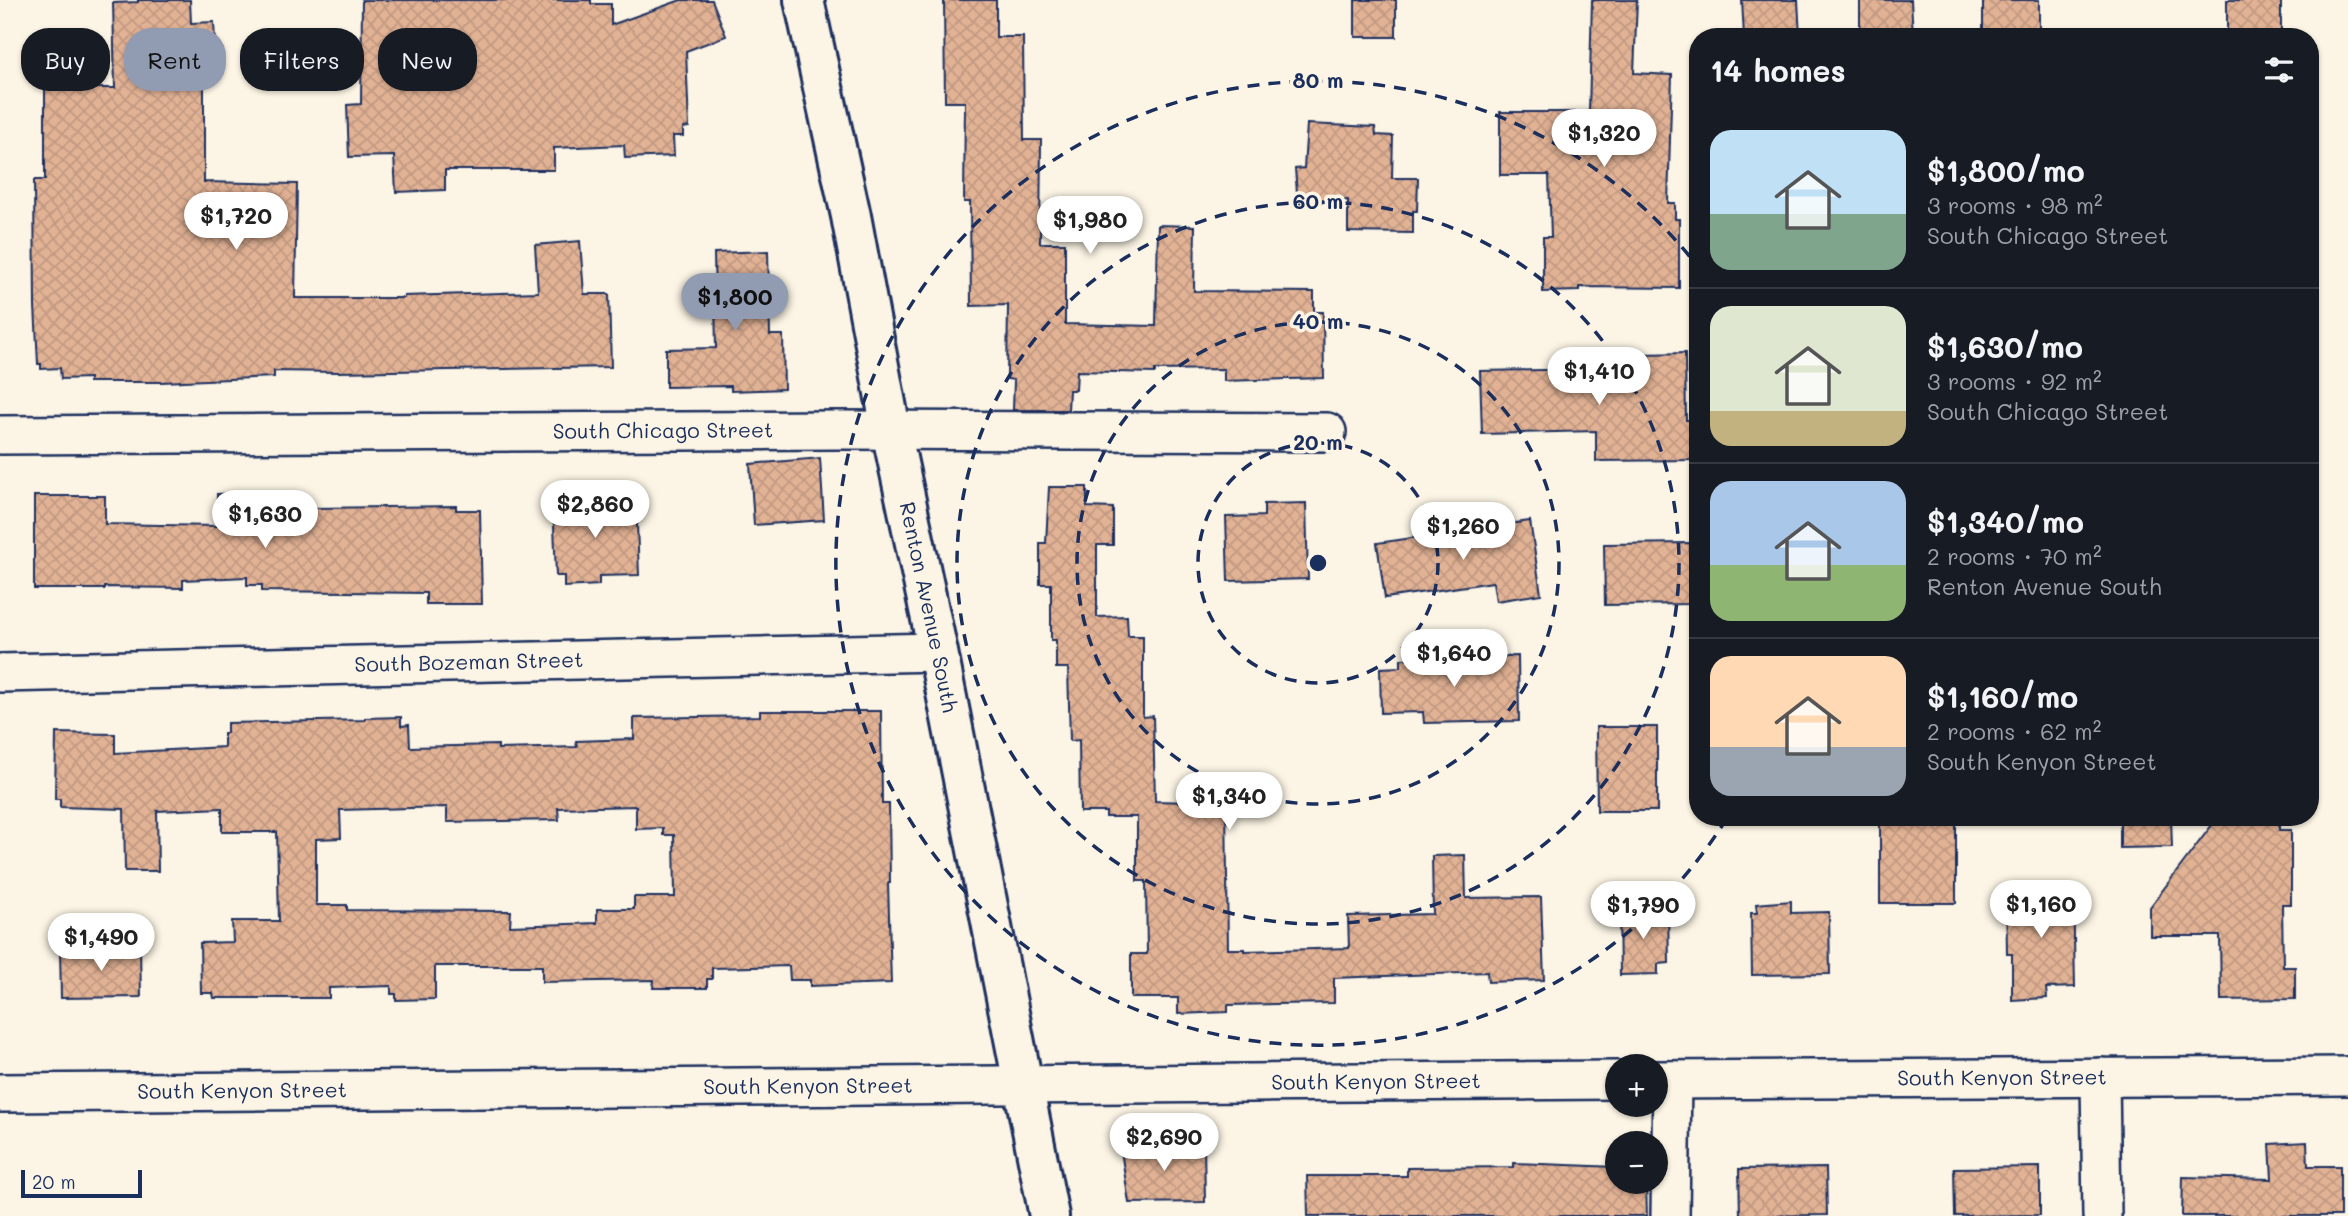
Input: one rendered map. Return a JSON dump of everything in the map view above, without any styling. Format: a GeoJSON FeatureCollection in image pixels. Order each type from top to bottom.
{"type":"FeatureCollection","features":[{"type":"Feature","properties":{"kind":"main road","name":"Renton Avenue South"},"geometry":{"type":"LineString","coordinates":[[804,0],[851,216],[891,430],[938,652],[1049,1216]]}},
{"type":"Feature","properties":{"kind":"street","name":"South Chicago Street"},"geometry":{"type":"LineString","coordinates":[[0,435],[891,430],[1327,432]]}},
{"type":"Feature","properties":{"kind":"street","name":"South Bozeman Street"},"geometry":{"type":"LineString","coordinates":[[0,673],[938,652]]}},
{"type":"Feature","properties":{"kind":"street","name":"South Kenyon Street"},"geometry":{"type":"LineString","coordinates":[[1668,1080],[2348,1076]]}},
{"type":"Feature","properties":{"kind":"street"},"geometry":{"type":"LineString","coordinates":[[2100,1077],[2102,1216]]}},
{"type":"Feature","properties":{"kind":"street","name":"South Kenyon Street"},"geometry":{"type":"LineString","coordinates":[[0,1093],[1605,1080]]}},
{"type":"Feature","properties":{"kind":"street"},"geometry":{"type":"LineString","coordinates":[[1666,1117],[1670,1216]]}},
{"type":"Feature","properties":{"kind":"building"},"geometry":{"type":"Polygon","coordinates":[[[190,0],[191,23],[214,22],[214,28],[124,28],[124,91],[204,91],[204,182],[297,184],[295,298],[404,298],[538,292],[535,245],[580,241],[584,294],[609,294],[611,367],[274,371],[274,377],[161,382],[89,382],[89,378],[61,379],[60,368],[41,369],[41,364],[38,364],[35,306],[34,180],[45,180],[45,91],[110,91],[110,88],[115,88],[113,3],[190,0]]]}},
{"type":"Feature","properties":{"kind":"building"},"geometry":{"type":"Polygon","coordinates":[[[362,0],[591,0],[591,4],[611,4],[611,25],[681,0],[712,0],[726,36],[686,51],[689,127],[683,128],[683,136],[673,136],[674,156],[625,158],[624,145],[554,148],[554,170],[445,170],[445,190],[396,192],[394,156],[349,157],[347,105],[361,104],[361,91],[364,91],[364,28],[362,28],[362,0]]]}},
{"type":"Feature","properties":{"kind":"building"},"geometry":{"type":"Polygon","coordinates":[[[944,0],[996,0],[996,37],[1023,37],[1024,140],[1041,140],[1040,243],[1065,243],[1065,324],[1156,326],[1158,225],[1195,226],[1194,291],[1314,292],[1314,312],[1323,312],[1324,378],[1224,381],[1224,369],[1155,370],[1155,373],[1077,371],[1076,390],[1069,390],[1068,410],[1013,410],[1014,380],[1007,379],[1008,305],[971,306],[970,202],[964,202],[965,102],[945,102],[944,0]]]}},
{"type":"Feature","properties":{"kind":"building"},"geometry":{"type":"Polygon","coordinates":[[[1355,0],[1396,0],[1396,37],[1355,37],[1355,0]]]}},
{"type":"Feature","properties":{"kind":"building"},"geometry":{"type":"Polygon","coordinates":[[[1592,0],[1637,0],[1634,73],[1672,75],[1668,203],[1675,203],[1675,219],[1679,219],[1679,288],[1579,287],[1579,291],[1543,292],[1543,237],[1551,237],[1549,175],[1500,175],[1500,112],[1589,112],[1592,0]]]}},
{"type":"Feature","properties":{"kind":"building"},"geometry":{"type":"Polygon","coordinates":[[[1742,0],[1798,0],[1800,28],[1744,28],[1742,0]]]}},
{"type":"Feature","properties":{"kind":"building"},"geometry":{"type":"Polygon","coordinates":[[[1860,0],[1911,0],[1913,28],[1860,28],[1860,0]]]}},
{"type":"Feature","properties":{"kind":"building"},"geometry":{"type":"Polygon","coordinates":[[[1983,0],[2039,0],[2039,28],[1983,28],[1983,0]]]}},
{"type":"Feature","properties":{"kind":"building"},"geometry":{"type":"Polygon","coordinates":[[[2227,0],[2281,0],[2281,28],[2227,28],[2227,0]]]}},
{"type":"Feature","properties":{"kind":"building"},"geometry":{"type":"Polygon","coordinates":[[[1307,124],[1375,127],[1376,135],[1393,136],[1392,178],[1418,178],[1413,233],[1348,232],[1348,200],[1298,204],[1295,169],[1304,168],[1307,124]]]}},
{"type":"Feature","properties":{"kind":"building"},"geometry":{"type":"Polygon","coordinates":[[[768,251],[770,335],[783,335],[784,389],[731,391],[731,386],[666,387],[666,349],[716,348],[714,253],[768,251]]]}},
{"type":"Feature","properties":{"kind":"building"},"geometry":{"type":"Polygon","coordinates":[[[1685,353],[1689,460],[1596,461],[1596,431],[1482,434],[1480,371],[1600,369],[1600,361],[1643,361],[1643,354],[1685,353]]]}},
{"type":"Feature","properties":{"kind":"building"},"geometry":{"type":"Polygon","coordinates":[[[820,458],[824,520],[754,525],[750,464],[820,458]]]}},
{"type":"Feature","properties":{"kind":"building"},"geometry":{"type":"Polygon","coordinates":[[[1049,487],[1087,487],[1087,507],[1113,508],[1113,545],[1097,545],[1097,617],[1127,616],[1128,636],[1143,636],[1143,717],[1153,716],[1155,801],[1226,803],[1228,949],[1244,951],[1349,948],[1348,916],[1433,914],[1432,856],[1465,855],[1466,898],[1541,897],[1544,980],[1488,982],[1487,972],[1334,978],[1334,1003],[1228,1005],[1228,1012],[1178,1014],[1178,998],[1131,998],[1131,954],[1147,954],[1146,881],[1137,881],[1137,817],[1106,817],[1106,812],[1080,812],[1079,740],[1070,741],[1068,668],[1056,668],[1056,640],[1051,640],[1051,584],[1040,584],[1040,543],[1046,543],[1049,487]]]}},
{"type":"Feature","properties":{"kind":"building"},"geometry":{"type":"Polygon","coordinates":[[[251,493],[252,515],[314,512],[314,508],[456,506],[456,510],[480,510],[482,604],[426,604],[426,593],[262,591],[262,585],[247,585],[247,577],[183,580],[183,588],[34,589],[34,496],[105,496],[105,524],[217,526],[217,494],[251,493]]]}},
{"type":"Feature","properties":{"kind":"building"},"geometry":{"type":"Polygon","coordinates":[[[636,498],[639,575],[599,576],[599,585],[564,587],[564,576],[556,576],[553,500],[636,498]]]}},
{"type":"Feature","properties":{"kind":"building"},"geometry":{"type":"Polygon","coordinates":[[[1306,503],[1308,579],[1228,581],[1226,517],[1264,516],[1264,504],[1306,503]]]}},
{"type":"Feature","properties":{"kind":"building"},"geometry":{"type":"Polygon","coordinates":[[[1530,521],[1541,594],[1496,601],[1493,582],[1385,598],[1377,543],[1530,521]]]}},
{"type":"Feature","properties":{"kind":"building"},"geometry":{"type":"Polygon","coordinates":[[[1689,543],[1689,604],[1605,605],[1604,544],[1689,543]]]}},
{"type":"Feature","properties":{"kind":"building"},"geometry":{"type":"Polygon","coordinates":[[[1518,656],[1519,721],[1424,723],[1423,712],[1381,713],[1380,668],[1401,667],[1401,659],[1518,656]]]}},
{"type":"Feature","properties":{"kind":"building"},"geometry":{"type":"Polygon","coordinates":[[[760,711],[881,711],[882,804],[889,804],[891,983],[810,986],[810,980],[790,980],[789,966],[712,968],[712,979],[707,979],[707,988],[653,988],[654,980],[542,982],[542,966],[435,966],[435,999],[396,1000],[396,994],[391,994],[391,986],[329,988],[329,998],[214,998],[213,993],[201,993],[200,943],[233,942],[232,921],[279,921],[277,832],[222,832],[222,808],[157,811],[158,871],[125,871],[124,809],[60,807],[60,799],[55,799],[56,733],[115,734],[115,753],[224,747],[227,723],[401,717],[401,726],[409,725],[410,747],[498,745],[498,749],[577,747],[576,741],[634,739],[634,718],[760,716],[760,711]],[[636,806],[558,808],[559,820],[447,822],[447,807],[340,810],[341,838],[316,839],[316,905],[347,905],[347,910],[511,911],[510,926],[597,923],[597,909],[634,909],[634,897],[675,897],[674,835],[663,835],[663,828],[636,829],[636,806]]]}},
{"type":"Feature","properties":{"kind":"building"},"geometry":{"type":"Polygon","coordinates":[[[1596,727],[1657,727],[1657,811],[1597,811],[1596,727]]]}},
{"type":"Feature","properties":{"kind":"building"},"geometry":{"type":"Polygon","coordinates":[[[1880,826],[1956,826],[1956,903],[1880,903],[1880,826]]]}},
{"type":"Feature","properties":{"kind":"building"},"geometry":{"type":"Polygon","coordinates":[[[2120,826],[2171,826],[2172,847],[2120,848],[2120,826]]]}},
{"type":"Feature","properties":{"kind":"building"},"geometry":{"type":"Polygon","coordinates":[[[2211,826],[2279,826],[2279,830],[2291,830],[2291,904],[2282,904],[2283,967],[2295,967],[2295,999],[2221,1000],[2220,936],[2150,936],[2150,907],[2211,826]]]}},
{"type":"Feature","properties":{"kind":"building"},"geometry":{"type":"Polygon","coordinates":[[[2073,887],[2075,987],[2046,988],[2047,998],[2012,1000],[2012,954],[2007,954],[2006,889],[2073,887]]]}},
{"type":"Feature","properties":{"kind":"building"},"geometry":{"type":"Polygon","coordinates":[[[1791,901],[1791,913],[1829,912],[1830,974],[1752,975],[1751,913],[1757,913],[1756,904],[1791,901]]]}},
{"type":"Feature","properties":{"kind":"building"},"geometry":{"type":"Polygon","coordinates":[[[1668,910],[1669,963],[1658,964],[1658,974],[1620,975],[1619,911],[1668,910]]]}},
{"type":"Feature","properties":{"kind":"building"},"geometry":{"type":"Polygon","coordinates":[[[140,948],[141,997],[61,998],[60,950],[140,948]]]}},
{"type":"Feature","properties":{"kind":"building"},"geometry":{"type":"Polygon","coordinates":[[[2307,1142],[2308,1166],[2340,1166],[2340,1216],[2182,1216],[2183,1177],[2272,1179],[2270,1144],[2307,1142]]]}},
{"type":"Feature","properties":{"kind":"building"},"geometry":{"type":"Polygon","coordinates":[[[1204,1143],[1205,1202],[1129,1203],[1120,1144],[1204,1143]]]}},
{"type":"Feature","properties":{"kind":"building"},"geometry":{"type":"Polygon","coordinates":[[[1514,1163],[1605,1167],[1605,1194],[1646,1194],[1647,1216],[1308,1216],[1307,1176],[1407,1176],[1407,1168],[1514,1167],[1514,1163]]]}},
{"type":"Feature","properties":{"kind":"building"},"geometry":{"type":"Polygon","coordinates":[[[2040,1167],[2040,1215],[1955,1216],[1954,1168],[2040,1167]]]}},
{"type":"Feature","properties":{"kind":"building"},"geometry":{"type":"Polygon","coordinates":[[[1826,1168],[1827,1215],[1740,1216],[1739,1169],[1826,1168]]]}}]}
